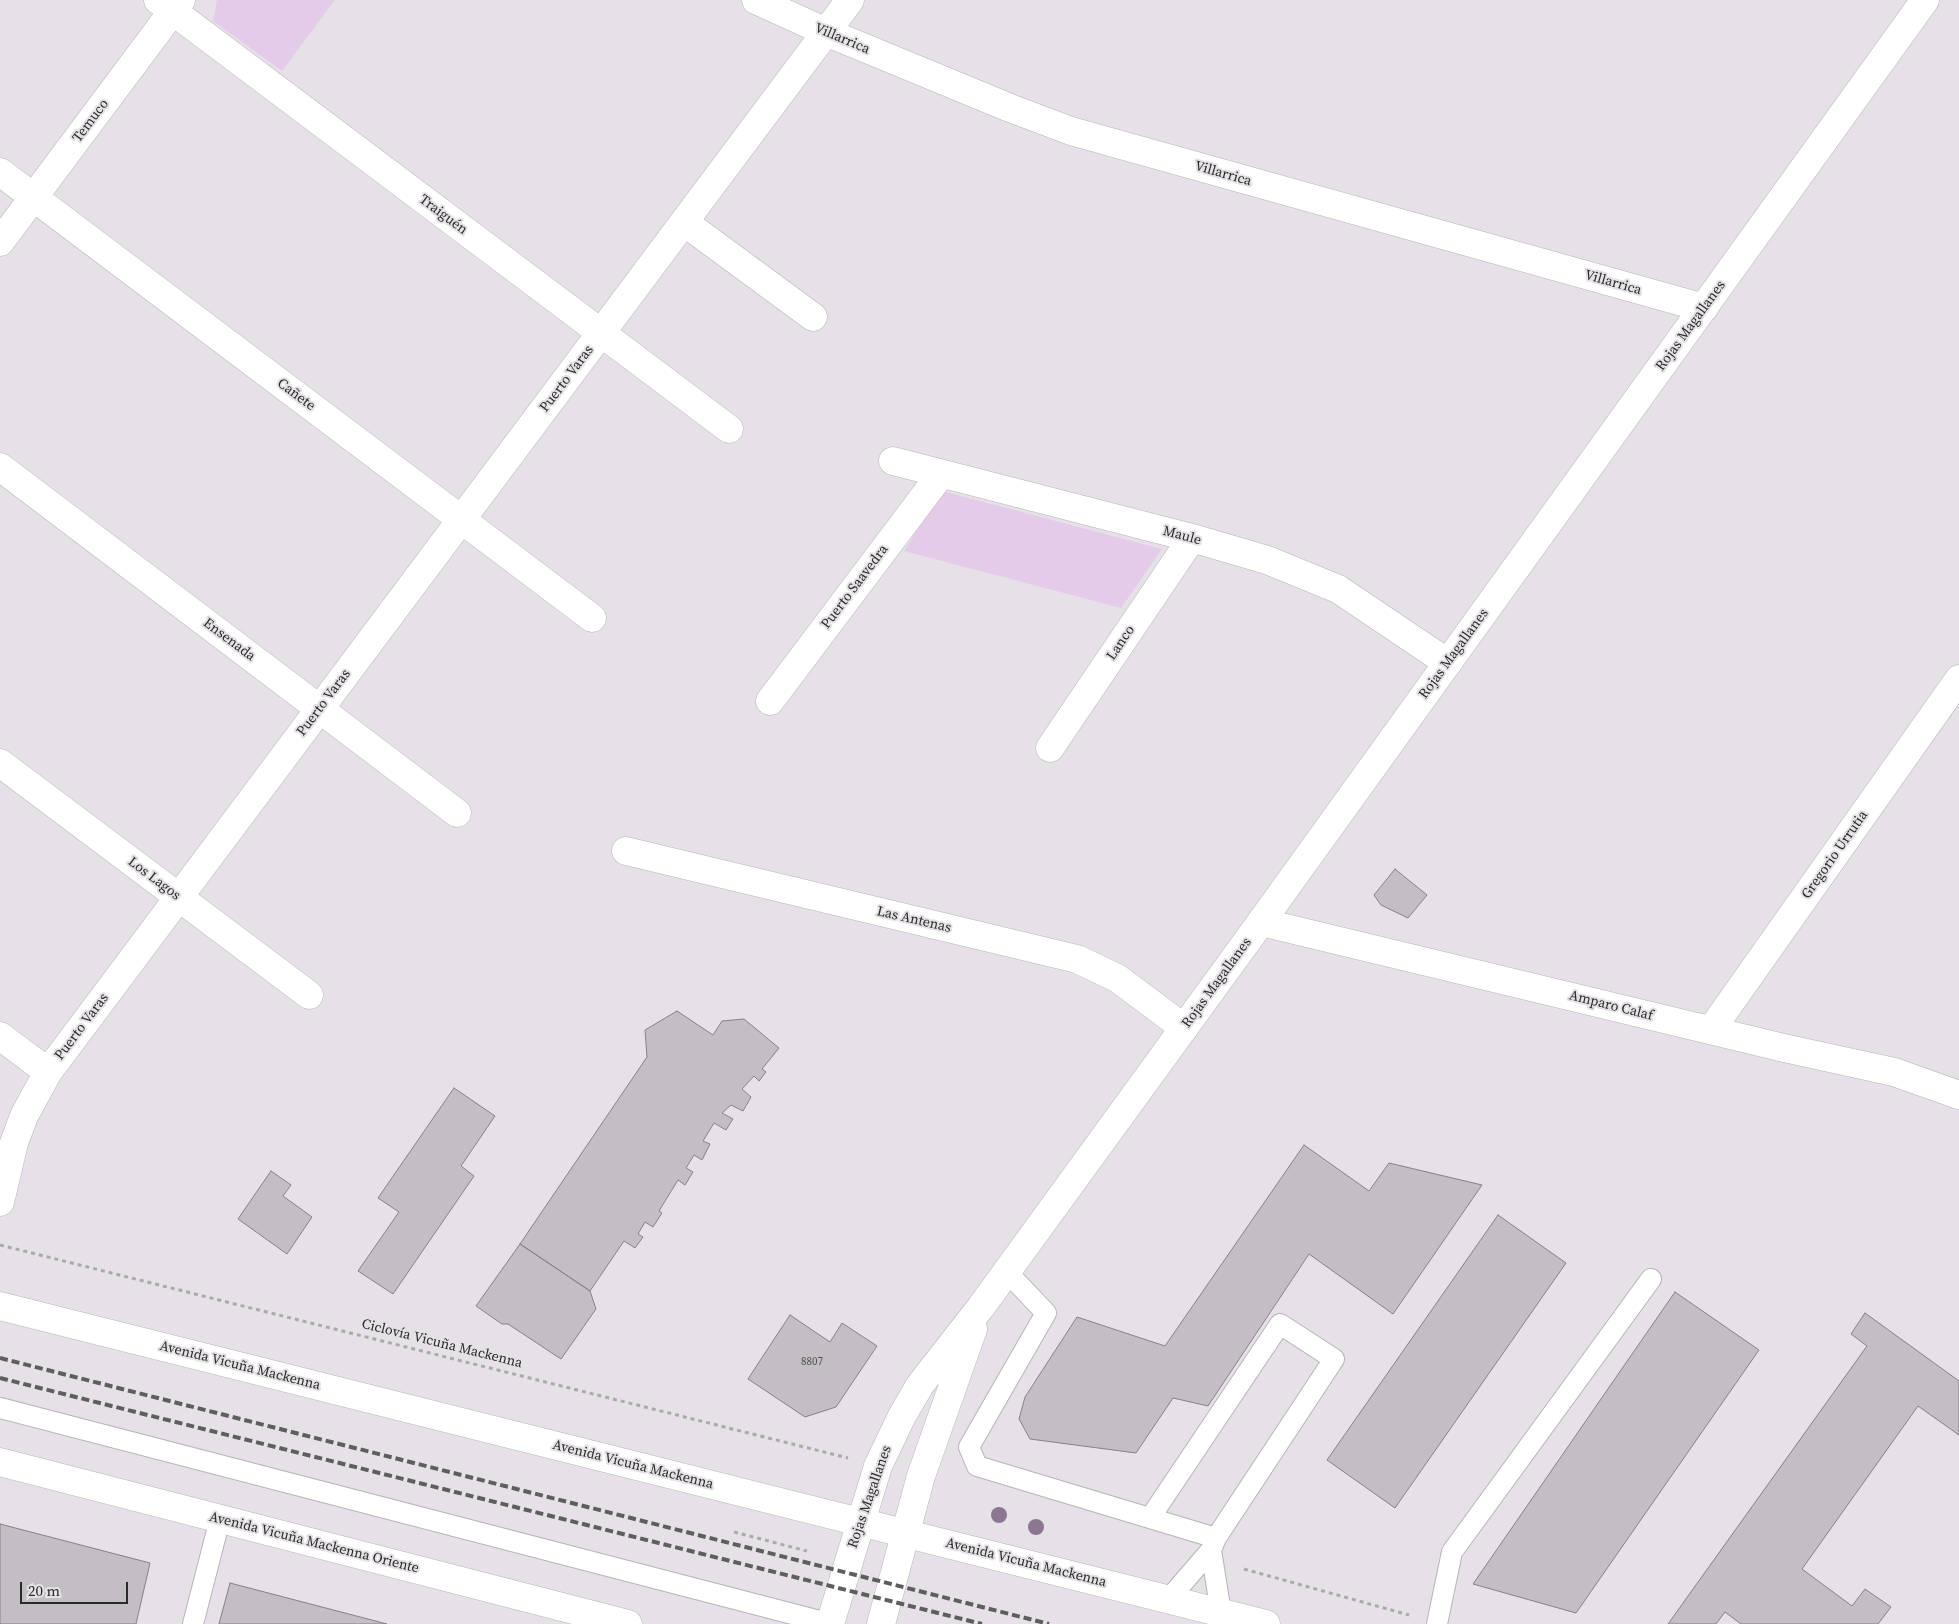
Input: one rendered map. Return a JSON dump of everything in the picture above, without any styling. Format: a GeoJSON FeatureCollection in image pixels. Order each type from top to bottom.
{"type":"FeatureCollection","features":[{"type":"Feature","properties":{"kind":"street","name":"Villarrica"},"geometry":{"type":"LineString","coordinates":[[756,0],[826,32],[1010,108],[1106,142],[1704,308]]}},
{"type":"Feature","properties":{"kind":"street","name":"Puerto Varas"},"geometry":{"type":"LineString","coordinates":[[0,1202],[14,1143],[24,1116],[48,1072],[850,0]]}},
{"type":"Feature","properties":{"kind":"street","name":"Rojas Magallanes"},"geometry":{"type":"LineString","coordinates":[[830,1624],[878,1466],[902,1416],[920,1385],[981,1307],[1261,922],[1704,308],[1921,1]]}},
{"type":"Feature","properties":{"kind":"street","name":"Temuco"},"geometry":{"type":"LineString","coordinates":[[0,242],[171,4]]}},
{"type":"Feature","properties":{"kind":"street","name":"Traiguén"},"geometry":{"type":"LineString","coordinates":[[171,4],[729,429]]}},
{"type":"Feature","properties":{"kind":"street","name":"Cañete"},"geometry":{"type":"LineString","coordinates":[[0,172],[592,618]]}},
{"type":"Feature","properties":{"kind":"street"},"geometry":{"type":"LineString","coordinates":[[684,222],[813,317]]}},
{"type":"Feature","properties":{"kind":"street","name":"Maule"},"geometry":{"type":"LineString","coordinates":[[893,461],[1192,538],[1267,560],[1338,588],[1448,663]]}},
{"type":"Feature","properties":{"kind":"street","name":"Ensenada"},"geometry":{"type":"LineString","coordinates":[[0,468],[457,813]]}},
{"type":"Feature","properties":{"kind":"street","name":"Puerto Saavedra"},"geometry":{"type":"LineString","coordinates":[[770,701],[941,474]]}},
{"type":"Feature","properties":{"kind":"street","name":"Lanco"},"geometry":{"type":"LineString","coordinates":[[1050,748],[1192,538]]}},
{"type":"Feature","properties":{"kind":"street","name":"Gregorio Urrutia"},"geometry":{"type":"LineString","coordinates":[[1711,1030],[1959,679]]}},
{"type":"Feature","properties":{"kind":"street","name":"Los Lagos"},"geometry":{"type":"LineString","coordinates":[[0,763],[309,995]]}},
{"type":"Feature","properties":{"kind":"street","name":"Las Antenas"},"geometry":{"type":"LineString","coordinates":[[626,852],[1077,959],[1117,978],[1184,1028]]}},
{"type":"Feature","properties":{"kind":"street","name":"Amparo Calaf"},"geometry":{"type":"LineString","coordinates":[[1261,922],[1894,1072],[1959,1095]]}},
{"type":"Feature","properties":{"kind":"street"},"geometry":{"type":"LineString","coordinates":[[0,1036],[48,1072]]}},
{"type":"Feature","properties":{"kind":"street","name":"Avenida Vicuña Mackenna"},"geometry":{"type":"LineString","coordinates":[[0,1306],[1266,1624]]}},
{"type":"Feature","properties":{"kind":"street","name":"Rojas Magallanes"},"geometry":{"type":"LineString","coordinates":[[882,1624],[930,1447],[981,1307]]}},
{"type":"Feature","properties":{"kind":"street","name":"Avenida Vicuña Mackenna Oriente"},"geometry":{"type":"LineString","coordinates":[[0,1462],[628,1624]]}},
{"type":"Feature","properties":{"kind":"lane"},"geometry":{"type":"LineString","coordinates":[[1006,1272],[1046,1313],[969,1447],[976,1466],[1150,1518],[1214,1544]]}},
{"type":"Feature","properties":{"kind":"lane"},"geometry":{"type":"LineString","coordinates":[[1438,1624],[1452,1552],[1651,1279]]}},
{"type":"Feature","properties":{"kind":"lane"},"geometry":{"type":"LineString","coordinates":[[1150,1518],[1280,1324],[1334,1359],[1214,1544],[1168,1600]]}},
{"type":"Feature","properties":{"kind":"lane"},"geometry":{"type":"LineString","coordinates":[[0,1408],[830,1624]]}},
{"type":"Feature","properties":{"kind":"lane"},"geometry":{"type":"LineString","coordinates":[[194,1624],[220,1519]]}},
{"type":"Feature","properties":{"kind":"lane"},"geometry":{"type":"LineString","coordinates":[[1214,1544],[1222,1613]]}},
{"type":"Feature","properties":{"kind":"path","name":"Ciclovía Vicuña Mackenna"},"geometry":{"type":"LineString","coordinates":[[0,1245],[878,1466]]}},
{"type":"Feature","properties":{"kind":"path"},"geometry":{"type":"LineString","coordinates":[[734,1532],[807,1551]]}},
{"type":"Feature","properties":{"kind":"shaded area"},"geometry":{"type":"Polygon","coordinates":[[[217,0],[335,0],[282,71],[213,21],[217,0]]]}},
{"type":"Feature","properties":{"kind":"shaded area"},"geometry":{"type":"Polygon","coordinates":[[[942,491],[1162,549],[1121,608],[904,551],[942,491]]]}},
{"type":"Feature","properties":{"kind":"building"},"geometry":{"type":"Polygon","coordinates":[[[1395,869],[1427,895],[1408,918],[1381,905],[1374,895],[1395,869]]]}},
{"type":"Feature","properties":{"kind":"building"},"geometry":{"type":"Polygon","coordinates":[[[677,1011],[713,1035],[722,1021],[744,1019],[779,1048],[762,1069],[766,1072],[759,1081],[754,1076],[742,1089],[751,1097],[743,1111],[731,1105],[722,1113],[733,1119],[726,1130],[714,1123],[703,1141],[710,1144],[702,1160],[694,1155],[686,1168],[693,1172],[685,1185],[678,1180],[659,1211],[662,1213],[653,1227],[645,1222],[638,1234],[643,1237],[635,1248],[624,1241],[590,1291],[520,1244],[647,1057],[645,1030],[677,1011]]]}},
{"type":"Feature","properties":{"kind":"building"},"geometry":{"type":"Polygon","coordinates":[[[454,1088],[495,1116],[461,1166],[474,1176],[393,1294],[358,1271],[399,1212],[378,1198],[454,1088]]]}},
{"type":"Feature","properties":{"kind":"building"},"geometry":{"type":"Polygon","coordinates":[[[1304,1145],[1369,1191],[1389,1163],[1482,1185],[1393,1314],[1309,1254],[1208,1406],[1173,1398],[1136,1453],[1030,1439],[1019,1419],[1025,1397],[1077,1317],[1165,1346],[1304,1145]]]}},
{"type":"Feature","properties":{"kind":"building"},"geometry":{"type":"Polygon","coordinates":[[[271,1171],[291,1185],[283,1196],[312,1217],[287,1254],[238,1219],[271,1171]]]}},
{"type":"Feature","properties":{"kind":"building"},"geometry":{"type":"Polygon","coordinates":[[[1498,1215],[1566,1263],[1395,1508],[1327,1460],[1498,1215]]]}},
{"type":"Feature","properties":{"kind":"building"},"geometry":{"type":"Polygon","coordinates":[[[520,1244],[590,1291],[596,1309],[561,1359],[508,1324],[502,1324],[476,1306],[520,1244]]]}},
{"type":"Feature","properties":{"kind":"building"},"geometry":{"type":"Polygon","coordinates":[[[1675,1292],[1759,1350],[1576,1613],[1473,1584],[1675,1292]]]}},
{"type":"Feature","properties":{"kind":"building"},"geometry":{"type":"Polygon","coordinates":[[[1865,1313],[1959,1381],[1959,1435],[1918,1406],[1802,1569],[1852,1606],[1865,1589],[1891,1607],[1878,1624],[1741,1624],[1725,1612],[1716,1624],[1668,1624],[1867,1346],[1851,1334],[1865,1313]]]}},
{"type":"Feature","properties":{"kind":"building"},"geometry":{"type":"Polygon","coordinates":[[[790,1315],[830,1342],[842,1323],[877,1346],[836,1407],[805,1417],[748,1379],[790,1315]]]}},
{"type":"Feature","properties":{"kind":"building"},"geometry":{"type":"Polygon","coordinates":[[[0,1524],[150,1563],[136,1624],[0,1624],[0,1524]]]}},
{"type":"Feature","properties":{"kind":"building"},"geometry":{"type":"Polygon","coordinates":[[[230,1583],[387,1624],[219,1624],[230,1583]]]}},
{"type":"Feature","properties":{"kind":"railway"},"geometry":{"type":"LineString","coordinates":[[0,1358],[1049,1624]]}},
{"type":"Feature","properties":{"kind":"railway"},"geometry":{"type":"LineString","coordinates":[[0,1378],[982,1624]]}}]}
